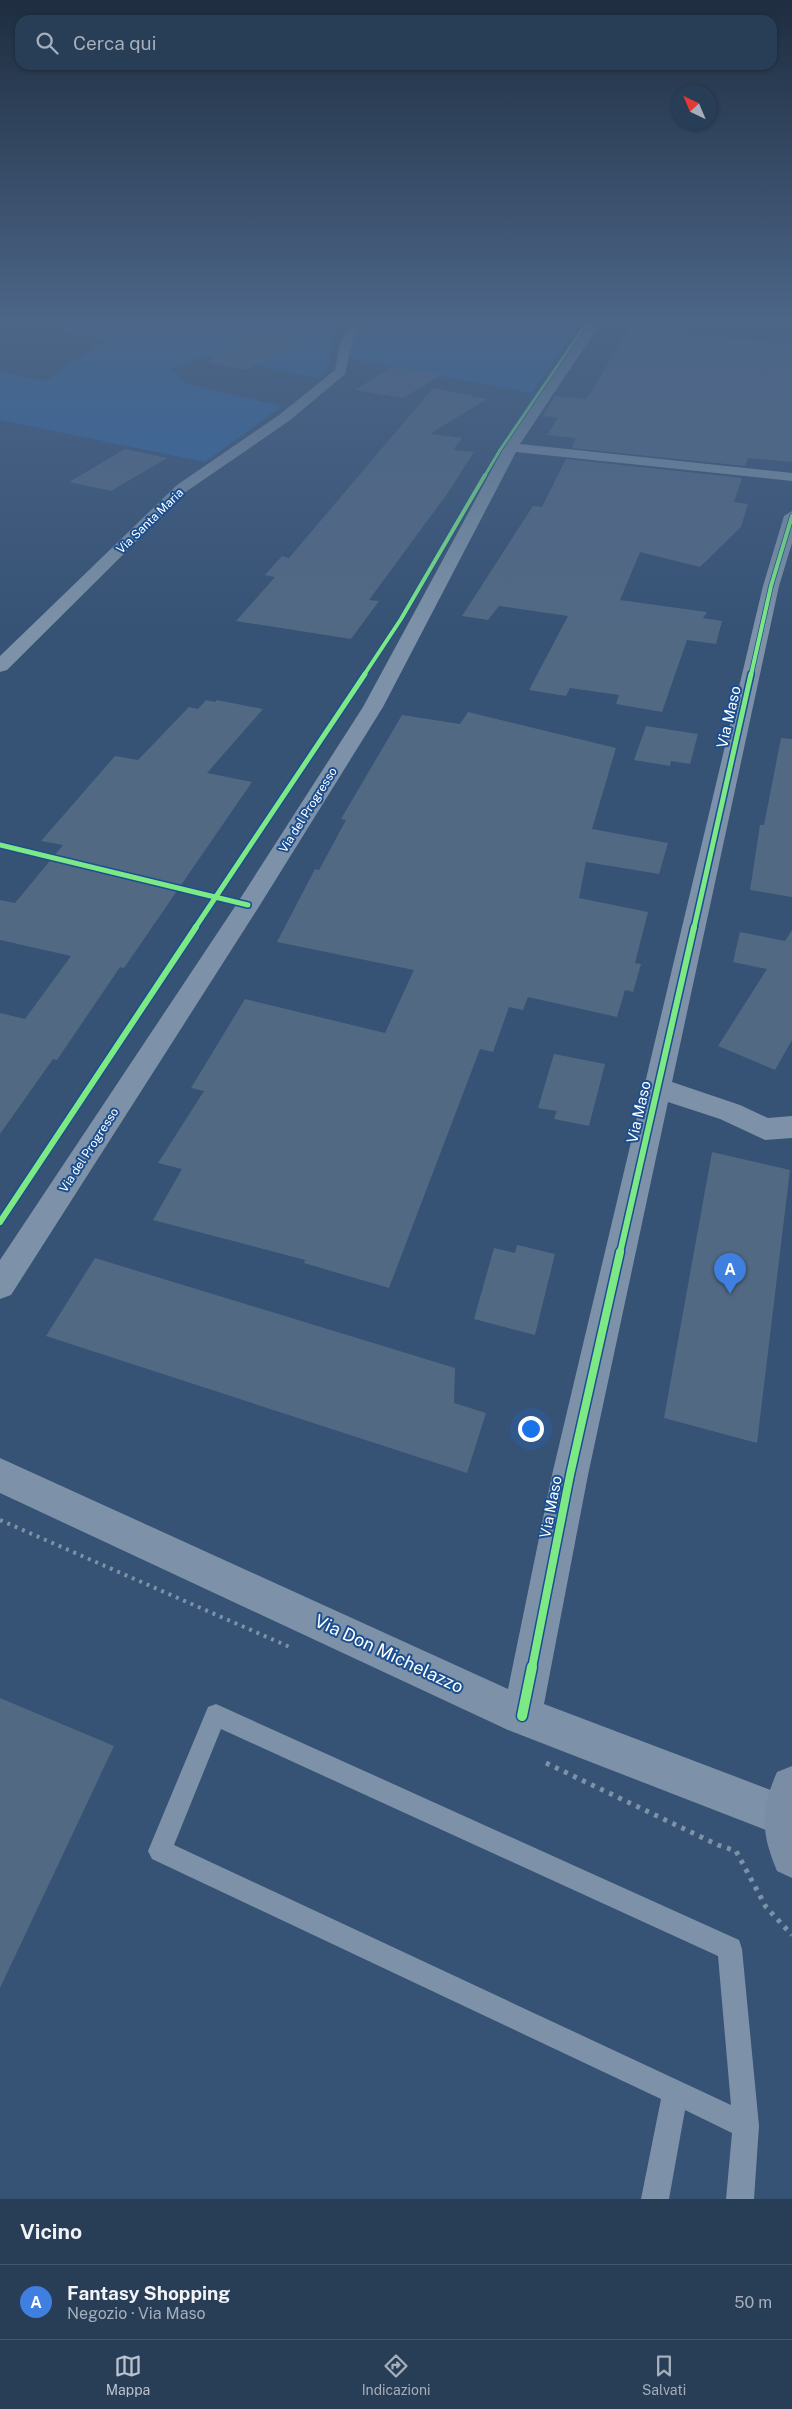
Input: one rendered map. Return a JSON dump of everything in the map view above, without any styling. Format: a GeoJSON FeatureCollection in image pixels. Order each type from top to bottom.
{"type":"FeatureCollection","features":[{"type":"Feature","properties":{"kind":"main road"},"geometry":{"type":"LineString","coordinates":[[788,1801],[787,1843],[792,1856]]}},
{"type":"Feature","properties":{"kind":"street","name":"Via Santa Maria"},"geometry":{"type":"LineString","coordinates":[[0,666],[182,488],[276,424]]}},
{"type":"Feature","properties":{"kind":"street","name":"Via del Progresso"},"geometry":{"type":"LineString","coordinates":[[0,1286],[248,905],[373,707],[511,447],[527,424]]}},
{"type":"Feature","properties":{"kind":"street"},"geometry":{"type":"LineString","coordinates":[[511,447],[792,477]]}},
{"type":"Feature","properties":{"kind":"street","name":"Via Maso"},"geometry":{"type":"LineString","coordinates":[[522,1716],[570,1475],[771,586],[792,516]]}},
{"type":"Feature","properties":{"kind":"street"},"geometry":{"type":"LineString","coordinates":[[658,1088],[730,1112],[765,1129],[792,1127]]}},
{"type":"Feature","properties":{"kind":"street","name":"Via Don Michelazzo"},"geometry":{"type":"LineString","coordinates":[[0,1475],[522,1716],[788,1801]]}},
{"type":"Feature","properties":{"kind":"lane"},"geometry":{"type":"LineString","coordinates":[[740,2199],[746,2126],[730,1948],[216,1715],[160,1851],[746,2126]]}},
{"type":"Feature","properties":{"kind":"lane"},"geometry":{"type":"LineString","coordinates":[[655,2199],[675,2092]]}},
{"type":"Feature","properties":{"kind":"path"},"geometry":{"type":"LineString","coordinates":[[0,1520],[296,1650]]}},
{"type":"Feature","properties":{"kind":"path"},"geometry":{"type":"LineString","coordinates":[[539,1759],[718,1845],[736,1851],[762,1900],[780,1927],[792,1935]]}},
{"type":"Feature","properties":{"kind":"shaded area"},"geometry":{"type":"Polygon","coordinates":[[[18,424],[258,424],[205,462],[18,424]]]}},
{"type":"Feature","properties":{"kind":"building"},"geometry":{"type":"Polygon","coordinates":[[[403,424],[447,424],[430,434],[462,438],[453,450],[474,452],[447,494],[369,600],[379,601],[351,639],[236,621],[275,577],[265,575],[282,556],[289,558],[403,424]]]}},
{"type":"Feature","properties":{"kind":"building"},"geometry":{"type":"Polygon","coordinates":[[[554,424],[792,424],[792,462],[748,458],[745,466],[572,448],[576,438],[547,435],[554,424]]]}},
{"type":"Feature","properties":{"kind":"building"},"geometry":{"type":"Polygon","coordinates":[[[125,449],[167,458],[111,491],[69,482],[125,449]]]}},
{"type":"Feature","properties":{"kind":"building"},"geometry":{"type":"Polygon","coordinates":[[[566,459],[742,478],[734,502],[748,504],[741,527],[700,567],[640,552],[620,600],[707,612],[703,618],[722,621],[716,644],[687,640],[662,712],[616,704],[619,695],[570,688],[566,696],[529,690],[568,616],[499,606],[488,620],[462,616],[533,506],[542,507],[566,459]]]}},
{"type":"Feature","properties":{"kind":"building"},"geometry":{"type":"Polygon","coordinates":[[[206,700],[215,702],[217,700],[263,709],[207,773],[252,782],[124,968],[120,967],[57,1060],[53,1059],[0,1134],[0,1013],[25,1019],[71,956],[0,940],[0,900],[15,903],[63,845],[41,841],[115,756],[138,760],[189,707],[198,709],[206,700]]]}},
{"type":"Feature","properties":{"kind":"building"},"geometry":{"type":"Polygon","coordinates":[[[468,712],[616,748],[592,829],[668,843],[659,874],[586,862],[579,898],[648,912],[635,963],[641,964],[633,992],[625,990],[617,1017],[528,997],[523,1010],[509,1007],[493,1052],[480,1049],[389,1288],[304,1263],[305,1260],[153,1220],[182,1169],[158,1163],[204,1091],[191,1088],[245,999],[385,1033],[414,970],[277,942],[315,869],[319,870],[346,820],[341,819],[402,715],[460,724],[468,712]]]}},
{"type":"Feature","properties":{"kind":"building"},"geometry":{"type":"Polygon","coordinates":[[[646,726],[698,734],[690,764],[671,761],[670,766],[634,760],[646,726]]]}},
{"type":"Feature","properties":{"kind":"building"},"geometry":{"type":"Polygon","coordinates":[[[781,738],[792,739],[792,897],[750,890],[760,825],[764,825],[781,738]]]}},
{"type":"Feature","properties":{"kind":"building"},"geometry":{"type":"Polygon","coordinates":[[[792,930],[792,1040],[775,1070],[718,1046],[767,969],[733,962],[740,932],[785,941],[792,930]]]}},
{"type":"Feature","properties":{"kind":"building"},"geometry":{"type":"Polygon","coordinates":[[[554,1054],[605,1064],[589,1126],[554,1119],[557,1111],[538,1108],[554,1054]]]}},
{"type":"Feature","properties":{"kind":"building"},"geometry":{"type":"Polygon","coordinates":[[[712,1152],[790,1170],[757,1443],[664,1418],[712,1152]]]}},
{"type":"Feature","properties":{"kind":"building"},"geometry":{"type":"Polygon","coordinates":[[[517,1245],[555,1254],[535,1335],[474,1319],[494,1248],[515,1253],[517,1245]]]}},
{"type":"Feature","properties":{"kind":"building"},"geometry":{"type":"Polygon","coordinates":[[[95,1258],[455,1368],[454,1403],[486,1413],[467,1473],[46,1336],[95,1258]]]}},
{"type":"Feature","properties":{"kind":"building"},"geometry":{"type":"Polygon","coordinates":[[[0,1698],[114,1746],[0,1988],[0,1698]]]}},
{"type":"Feature","properties":{"kind":"cycle path"},"geometry":{"type":"LineString","coordinates":[[0,1222],[401,619],[500,450],[518,424]]}},
{"type":"Feature","properties":{"kind":"cycle path"},"geometry":{"type":"LineString","coordinates":[[522,1716],[570,1475],[771,586],[792,516]]}},
{"type":"Feature","properties":{"kind":"cycle path"},"geometry":{"type":"LineString","coordinates":[[0,845],[248,905]]}},
{"type":"Feature","properties":{"kind":"place","name":"Fantasy Shopping"},"geometry":{"type":"Point","coordinates":[730,1294]}}]}
